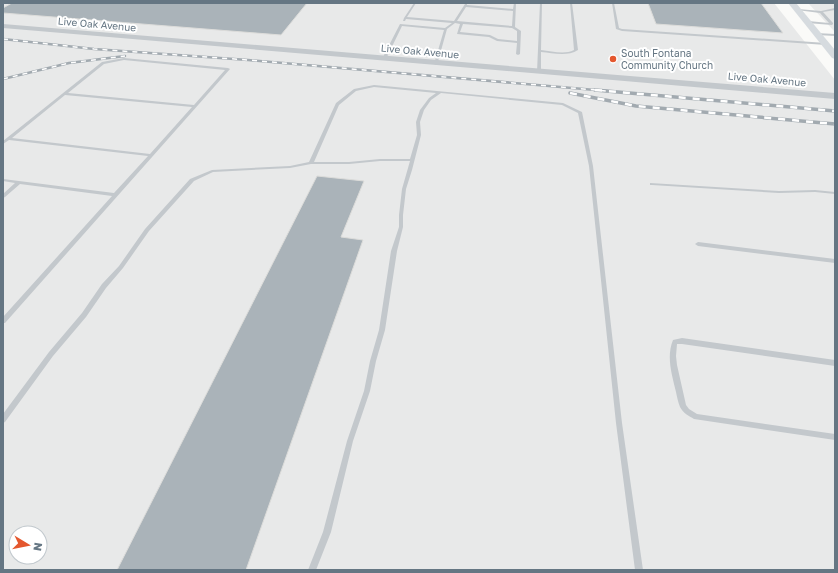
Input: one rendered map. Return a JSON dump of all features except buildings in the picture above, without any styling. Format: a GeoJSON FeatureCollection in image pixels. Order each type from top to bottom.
{"type":"FeatureCollection","features":[{"type":"Feature","properties":{"kind":"main road"},"geometry":{"type":"LineString","coordinates":[[792,3],[835,56]]}},
{"type":"Feature","properties":{"kind":"street","name":"Live Oak Avenue"},"geometry":{"type":"LineString","coordinates":[[3,26],[436,64],[835,96]]}},
{"type":"Feature","properties":{"kind":"lane"},"geometry":{"type":"LineString","coordinates":[[384,59],[401,25],[415,3]]}},
{"type":"Feature","properties":{"kind":"lane"},"geometry":{"type":"LineString","coordinates":[[436,64],[446,29],[455,22],[468,3]]}},
{"type":"Feature","properties":{"kind":"lane"},"geometry":{"type":"LineString","coordinates":[[513,27],[515,3]]}},
{"type":"Feature","properties":{"kind":"lane"},"geometry":{"type":"LineString","coordinates":[[539,72],[541,3]]}},
{"type":"Feature","properties":{"kind":"lane"},"geometry":{"type":"LineString","coordinates":[[540,51],[565,53],[576,50],[571,3]]}},
{"type":"Feature","properties":{"kind":"lane"},"geometry":{"type":"LineString","coordinates":[[613,3],[618,29],[622,30],[826,44]]}},
{"type":"Feature","properties":{"kind":"lane"},"geometry":{"type":"LineString","coordinates":[[465,6],[515,10]]}},
{"type":"Feature","properties":{"kind":"lane"},"geometry":{"type":"LineString","coordinates":[[798,10],[821,12],[835,9]]}},
{"type":"Feature","properties":{"kind":"lane"},"geometry":{"type":"LineString","coordinates":[[809,24],[832,24],[821,12]]}},
{"type":"Feature","properties":{"kind":"lane"},"geometry":{"type":"LineString","coordinates":[[405,18],[513,27],[519,31],[518,54]]}},
{"type":"Feature","properties":{"kind":"lane"},"geometry":{"type":"LineString","coordinates":[[462,23],[458,33],[490,36],[497,40],[518,42]]}},
{"type":"Feature","properties":{"kind":"lane"},"geometry":{"type":"LineString","coordinates":[[809,24],[835,28]]}},
{"type":"Feature","properties":{"kind":"lane"},"geometry":{"type":"LineString","coordinates":[[401,25],[446,29]]}},
{"type":"Feature","properties":{"kind":"lane"},"geometry":{"type":"LineString","coordinates":[[817,34],[835,35]]}},
{"type":"Feature","properties":{"kind":"lane"},"geometry":{"type":"LineString","coordinates":[[3,143],[103,63],[124,59],[228,69],[3,321]]}},
{"type":"Feature","properties":{"kind":"lane"},"geometry":{"type":"LineString","coordinates":[[311,163],[337,104],[355,90],[374,86],[563,104],[580,112],[592,173],[619,423],[639,570]]}},
{"type":"Feature","properties":{"kind":"lane"},"geometry":{"type":"LineString","coordinates":[[312,570],[327,532],[350,441],[367,391],[373,361],[382,330],[394,251],[401,227],[404,189],[419,135],[418,122],[422,110],[430,99],[440,92]]}},
{"type":"Feature","properties":{"kind":"lane"},"geometry":{"type":"LineString","coordinates":[[65,94],[195,106]]}},
{"type":"Feature","properties":{"kind":"lane"},"geometry":{"type":"LineString","coordinates":[[8,139],[152,155]]}},
{"type":"Feature","properties":{"kind":"lane"},"geometry":{"type":"LineString","coordinates":[[3,420],[50,354],[84,315],[104,286],[121,266],[147,230],[192,180],[212,171],[278,168],[311,163],[412,160]]}},
{"type":"Feature","properties":{"kind":"lane"},"geometry":{"type":"LineString","coordinates":[[3,180],[116,195]]}},
{"type":"Feature","properties":{"kind":"lane"},"geometry":{"type":"LineString","coordinates":[[3,196],[19,182]]}},
{"type":"Feature","properties":{"kind":"lane"},"geometry":{"type":"LineString","coordinates":[[652,184],[779,192],[815,191],[835,193]]}},
{"type":"Feature","properties":{"kind":"lane"},"geometry":{"type":"LineString","coordinates":[[698,244],[835,261]]}},
{"type":"Feature","properties":{"kind":"lane"},"geometry":{"type":"LineString","coordinates":[[835,363],[682,341],[675,342],[673,347],[673,363],[683,406],[696,417],[835,437]]}},
{"type":"Feature","properties":{"kind":"shaded area"},"geometry":{"type":"Polygon","coordinates":[[[3,3],[774,3],[835,80],[835,570],[3,570],[3,3]]]}},
{"type":"Feature","properties":{"kind":"shaded area"},"geometry":{"type":"Polygon","coordinates":[[[808,3],[835,3],[835,32],[808,3]]]}},
{"type":"Feature","properties":{"kind":"railway"},"geometry":{"type":"LineString","coordinates":[[3,39],[94,49],[248,60],[607,91]]}},
{"type":"Feature","properties":{"kind":"railway"},"geometry":{"type":"LineString","coordinates":[[3,79],[69,63],[125,56]]}},
{"type":"Feature","properties":{"kind":"railway"},"geometry":{"type":"LineString","coordinates":[[595,90],[835,111]]}},
{"type":"Feature","properties":{"kind":"railway"},"geometry":{"type":"LineString","coordinates":[[570,93],[636,106],[835,124]]}},
{"type":"Feature","properties":{"kind":"place","name":"South Fontana Community Church"},"geometry":{"type":"Point","coordinates":[613,59]}}]}
